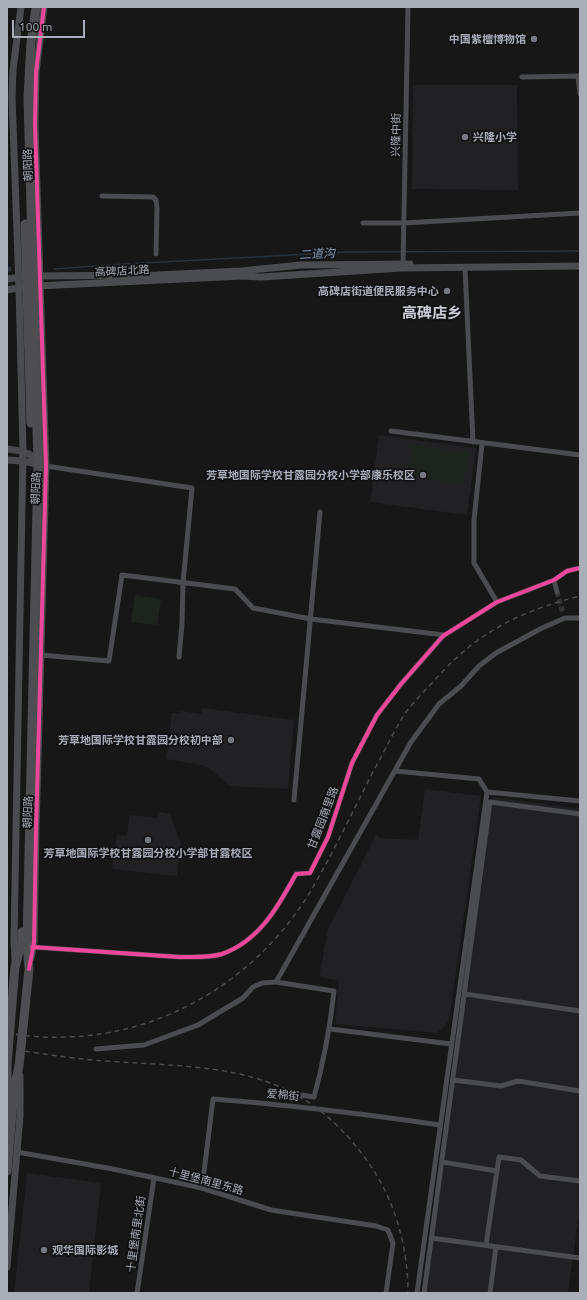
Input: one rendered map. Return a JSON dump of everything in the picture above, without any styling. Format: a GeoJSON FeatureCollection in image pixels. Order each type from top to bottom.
{"type":"FeatureCollection","features":[{"type":"Feature","properties":{"kind":"highway","name":"朝阳路"},"geometry":{"type":"LineString","coordinates":[[30,276],[23,84],[31,7]]}},
{"type":"Feature","properties":{"kind":"highway","name":"朝阳路"},"geometry":{"type":"LineString","coordinates":[[7,1100],[10,1005],[22,941],[26,873],[37,462],[30,286],[28,98],[31,42],[36,7]]}},
{"type":"Feature","properties":{"kind":"highway","name":"朝阳路"},"geometry":{"type":"LineString","coordinates":[[7,1171],[14,1089],[19,1066],[29,969],[26,873]]}},
{"type":"Feature","properties":{"kind":"main road"},"geometry":{"type":"LineString","coordinates":[[7,449],[23,451],[37,462]]}},
{"type":"Feature","properties":{"kind":"main road"},"geometry":{"type":"LineString","coordinates":[[7,460],[37,462]]}},
{"type":"Feature","properties":{"kind":"street","name":"朝阳路"},"geometry":{"type":"LineString","coordinates":[[21,7],[13,70],[12,97],[30,276]]}},
{"type":"Feature","properties":{"kind":"street","name":"朝阳路"},"geometry":{"type":"LineString","coordinates":[[26,873],[41,654],[37,462],[30,276],[36,72],[44,7]]}},
{"type":"Feature","properties":{"kind":"street","name":"兴隆中街"},"geometry":{"type":"LineString","coordinates":[[403,263],[408,7]]}},
{"type":"Feature","properties":{"kind":"street"},"geometry":{"type":"LineString","coordinates":[[522,77],[579,76],[580,94]]}},
{"type":"Feature","properties":{"kind":"street"},"geometry":{"type":"LineString","coordinates":[[102,196],[153,197],[156,200],[156,254]]}},
{"type":"Feature","properties":{"kind":"street"},"geometry":{"type":"LineString","coordinates":[[363,223],[404,223],[580,213]]}},
{"type":"Feature","properties":{"kind":"street"},"geometry":{"type":"LineString","coordinates":[[203,275],[314,265],[580,261]]}},
{"type":"Feature","properties":{"kind":"street"},"geometry":{"type":"LineString","coordinates":[[203,275],[261,276],[404,268],[580,266]]}},
{"type":"Feature","properties":{"kind":"street"},"geometry":{"type":"LineString","coordinates":[[465,268],[473,442]]}},
{"type":"Feature","properties":{"kind":"street","name":"高碑店北路"},"geometry":{"type":"LineString","coordinates":[[7,280],[30,276],[203,275]]}},
{"type":"Feature","properties":{"kind":"street","name":"高碑店北路"},"geometry":{"type":"LineString","coordinates":[[7,290],[30,286],[203,275]]}},
{"type":"Feature","properties":{"kind":"street","name":"朝阳路"},"geometry":{"type":"LineString","coordinates":[[29,969],[34,942],[26,873],[23,451],[30,286]]}},
{"type":"Feature","properties":{"kind":"street"},"geometry":{"type":"LineString","coordinates":[[392,431],[482,444],[580,455]]}},
{"type":"Feature","properties":{"kind":"street"},"geometry":{"type":"LineString","coordinates":[[482,444],[474,520],[474,563],[497,602]]}},
{"type":"Feature","properties":{"kind":"street"},"geometry":{"type":"LineString","coordinates":[[37,462],[192,488],[183,583],[182,624],[179,657]]}},
{"type":"Feature","properties":{"kind":"street"},"geometry":{"type":"LineString","coordinates":[[294,800],[320,512]]}},
{"type":"Feature","properties":{"kind":"street","name":"甘露园南里路"},"geometry":{"type":"LineString","coordinates":[[32,947],[186,957],[220,954],[240,946],[265,924],[281,902],[296,874],[310,873],[328,837],[352,763],[377,715],[401,684],[444,635],[497,602],[554,580],[566,571],[580,568]]}},
{"type":"Feature","properties":{"kind":"street"},"geometry":{"type":"LineString","coordinates":[[41,654],[109,661],[122,576],[235,589],[253,608],[310,619],[444,635]]}},
{"type":"Feature","properties":{"kind":"street"},"geometry":{"type":"LineString","coordinates":[[554,580],[557,592]]}},
{"type":"Feature","properties":{"kind":"street"},"geometry":{"type":"LineString","coordinates":[[276,982],[411,742],[439,704],[461,686],[479,666],[496,653],[564,615],[580,618]]}},
{"type":"Feature","properties":{"kind":"street"},"geometry":{"type":"LineString","coordinates":[[395,771],[479,779],[487,792],[417,1293]]}},
{"type":"Feature","properties":{"kind":"street"},"geometry":{"type":"LineString","coordinates":[[487,792],[580,801]]}},
{"type":"Feature","properties":{"kind":"street"},"geometry":{"type":"LineString","coordinates":[[424,1293],[490,802],[580,814]]}},
{"type":"Feature","properties":{"kind":"street"},"geometry":{"type":"LineString","coordinates":[[96,1049],[144,1045],[198,1025],[243,998],[253,987],[262,983],[276,982],[334,990],[330,1029],[323,1065],[314,1097],[300,1095]]}},
{"type":"Feature","properties":{"kind":"street"},"geometry":{"type":"LineString","coordinates":[[465,994],[580,1011]]}},
{"type":"Feature","properties":{"kind":"street"},"geometry":{"type":"LineString","coordinates":[[330,1029],[451,1044]]}},
{"type":"Feature","properties":{"kind":"street","name":"朝阳路"},"geometry":{"type":"LineString","coordinates":[[7,1267],[10,1199],[17,1152],[20,1116],[19,1066]]}},
{"type":"Feature","properties":{"kind":"street"},"geometry":{"type":"LineString","coordinates":[[453,1080],[501,1086],[518,1081],[580,1091]]}},
{"type":"Feature","properties":{"kind":"street","name":"爱棉街"},"geometry":{"type":"LineString","coordinates":[[202,1188],[213,1099],[268,1103],[440,1124]]}},
{"type":"Feature","properties":{"kind":"street","name":"十里堡南里东路"},"geometry":{"type":"LineString","coordinates":[[17,1152],[113,1169],[202,1188],[271,1210],[376,1226],[388,1230],[393,1243],[386,1293]]}},
{"type":"Feature","properties":{"kind":"street"},"geometry":{"type":"LineString","coordinates":[[486,1245],[499,1157],[521,1160],[540,1176],[580,1181]]}},
{"type":"Feature","properties":{"kind":"street"},"geometry":{"type":"LineString","coordinates":[[442,1162],[497,1170]]}},
{"type":"Feature","properties":{"kind":"street","name":"十里堡南里北街"},"geometry":{"type":"LineString","coordinates":[[138,1293],[154,1178]]}},
{"type":"Feature","properties":{"kind":"street"},"geometry":{"type":"LineString","coordinates":[[431,1238],[580,1258]]}},
{"type":"Feature","properties":{"kind":"street"},"geometry":{"type":"LineString","coordinates":[[490,1293],[496,1247]]}},
{"type":"Feature","properties":{"kind":"shaded area","name":"兴隆小学"},"geometry":{"type":"Polygon","coordinates":[[[413,85],[517,85],[518,190],[412,189],[413,85]]]}},
{"type":"Feature","properties":{"kind":"shaded area","name":"芳草地国际学校甘露园分校小学部康乐校区"},"geometry":{"type":"Polygon","coordinates":[[[379,435],[476,448],[467,515],[370,502],[379,435]]]}},
{"type":"Feature","properties":{"kind":"shaded area"},"geometry":{"type":"Polygon","coordinates":[[[411,445],[468,452],[464,484],[407,476],[411,445]]]}},
{"type":"Feature","properties":{"kind":"shaded area"},"geometry":{"type":"Polygon","coordinates":[[[135,595],[161,599],[157,625],[131,622],[135,595]]]}},
{"type":"Feature","properties":{"kind":"shaded area","name":"芳草地国际学校甘露园分校初中部"},"geometry":{"type":"Polygon","coordinates":[[[202,708],[294,720],[288,789],[230,786],[203,765],[166,759],[172,713],[179,713],[180,711],[201,714],[202,708]]]}},
{"type":"Feature","properties":{"kind":"shaded area"},"geometry":{"type":"Polygon","coordinates":[[[425,789],[481,796],[449,1021],[437,1033],[335,1024],[339,981],[319,977],[328,929],[376,835],[381,838],[418,840],[425,789]]]}},
{"type":"Feature","properties":{"kind":"shaded area"},"geometry":{"type":"Polygon","coordinates":[[[492,797],[580,809],[580,1206],[568,1293],[425,1293],[492,797]]]}},
{"type":"Feature","properties":{"kind":"shaded area","name":"芳草地国际学校甘露园分校小学部甘露校区"},"geometry":{"type":"Polygon","coordinates":[[[160,812],[170,814],[181,844],[177,876],[112,869],[117,835],[127,836],[129,815],[158,818],[160,812]]]}},
{"type":"Feature","properties":{"kind":"shaded area"},"geometry":{"type":"Polygon","coordinates":[[[27,1173],[101,1183],[89,1293],[14,1293],[27,1173]]]}},
{"type":"Feature","properties":{"kind":"waterway","name":"二道沟"},"geometry":{"type":"LineString","coordinates":[[54,269],[347,252],[580,251]]}},
{"type":"Feature","properties":{"kind":"tunnel"},"geometry":{"type":"LineString","coordinates":[[557,592],[563,613]]}},
{"type":"Feature","properties":{"kind":"railway"},"geometry":{"type":"LineString","coordinates":[[7,1033],[65,1037],[103,1034],[140,1025],[175,1012],[208,994],[239,973],[267,947],[292,919],[313,887],[337,844],[397,726],[406,712],[419,697],[458,657],[487,634],[532,611],[580,596]]}},
{"type":"Feature","properties":{"kind":"railway"},"geometry":{"type":"LineString","coordinates":[[7,1049],[81,1059],[219,1070],[252,1077],[283,1088],[313,1105],[341,1129],[368,1162],[386,1192],[398,1224],[406,1258],[408,1293]]}},
{"type":"Feature","properties":{"kind":"cycle path"},"geometry":{"type":"LineString","coordinates":[[29,969],[34,942],[46,466],[35,125],[36,72],[44,7]]}},
{"type":"Feature","properties":{"kind":"cycle path"},"geometry":{"type":"LineString","coordinates":[[32,947],[179,957],[201,957],[222,954],[247,941],[266,922],[282,899],[296,874],[310,873],[328,837],[352,763],[377,715],[401,684],[443,636],[497,602],[554,580],[567,571],[580,568]]}},
{"type":"Feature","properties":{"kind":"place","name":"中国紫檀博物馆"},"geometry":{"type":"Point","coordinates":[534,39]}},
{"type":"Feature","properties":{"kind":"place","name":"兴隆小学"},"geometry":{"type":"Point","coordinates":[465,137]}},
{"type":"Feature","properties":{"kind":"place","name":"高碑店街道便民服务中心"},"geometry":{"type":"Point","coordinates":[447,291]}},
{"type":"Feature","properties":{"kind":"place","name":"芳草地国际学校甘露园分校小学部康乐校区"},"geometry":{"type":"Point","coordinates":[423,475]}},
{"type":"Feature","properties":{"kind":"place","name":"芳草地国际学校甘露园分校初中部"},"geometry":{"type":"Point","coordinates":[231,740]}},
{"type":"Feature","properties":{"kind":"place","name":"芳草地国际学校甘露园分校小学部甘露校区"},"geometry":{"type":"Point","coordinates":[148,840]}},
{"type":"Feature","properties":{"kind":"place","name":"观华国际影城"},"geometry":{"type":"Point","coordinates":[44,1250]}},
{"type":"Feature","properties":{"kind":"district","name":"高碑店乡"},"geometry":{"type":"Point","coordinates":[432,313]}}]}
